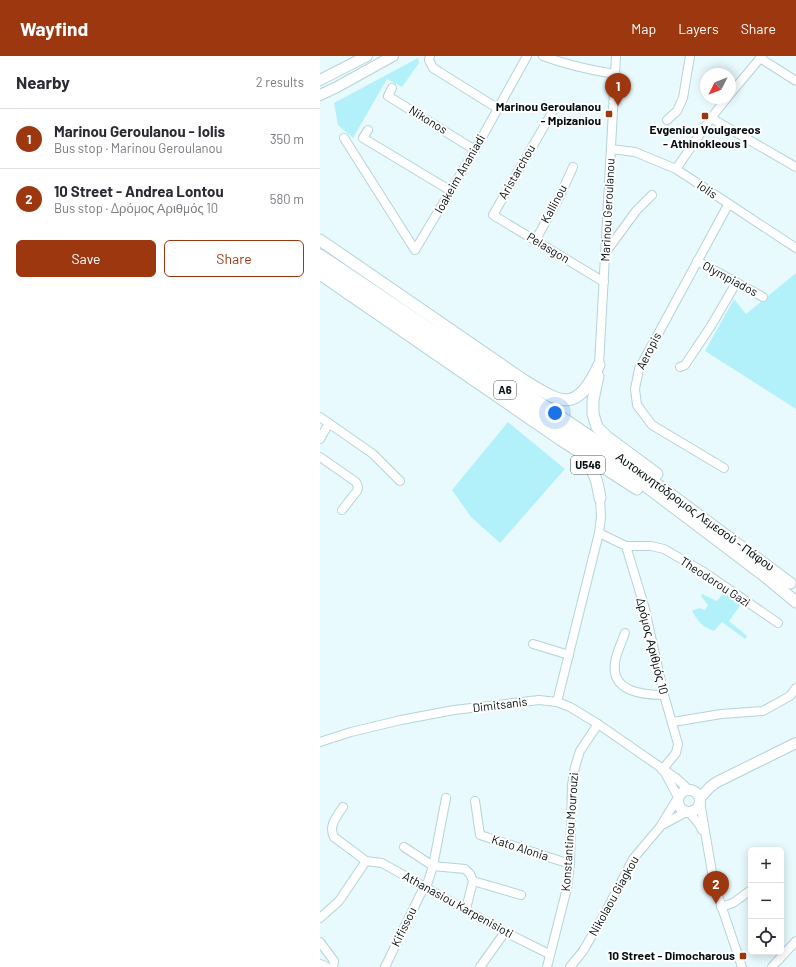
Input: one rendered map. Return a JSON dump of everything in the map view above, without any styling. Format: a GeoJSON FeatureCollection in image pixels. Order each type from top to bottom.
{"type":"FeatureCollection","features":[{"type":"Feature","properties":{"kind":"highway"},"geometry":{"type":"LineString","coordinates":[[320,240],[522,379],[619,456]]}},
{"type":"Feature","properties":{"kind":"highway","name":"Αυτοκινητόδρομος Λεμεσού - Πάφου"},"geometry":{"type":"LineString","coordinates":[[320,255],[619,456],[793,585]]}},
{"type":"Feature","properties":{"kind":"highway","name":"Αυτοκινητόδρομος Λεμεσού - Πάφου"},"geometry":{"type":"LineString","coordinates":[[320,264],[637,480],[766,577],[796,602]]}},
{"type":"Feature","properties":{"kind":"highway"},"geometry":{"type":"LineString","coordinates":[[320,274],[561,440],[641,492],[690,519]]}},
{"type":"Feature","properties":{"kind":"highway"},"geometry":{"type":"LineString","coordinates":[[522,379],[550,396],[563,400],[573,399],[584,392],[592,382],[599,365]]}},
{"type":"Feature","properties":{"kind":"highway"},"geometry":{"type":"LineString","coordinates":[[599,365],[593,400],[593,414],[597,427],[747,543],[793,585]]}},
{"type":"Feature","properties":{"kind":"highway","name":"U546"},"geometry":{"type":"LineString","coordinates":[[561,440],[589,466],[598,484],[600,498]]}},
{"type":"Feature","properties":{"kind":"main road"},"geometry":{"type":"LineString","coordinates":[[320,80],[367,56]]}},
{"type":"Feature","properties":{"kind":"main road"},"geometry":{"type":"LineString","coordinates":[[320,94],[337,87],[393,56]]}},
{"type":"Feature","properties":{"kind":"main road"},"geometry":{"type":"LineString","coordinates":[[717,782],[681,792],[678,798],[680,808],[688,812],[697,808],[700,800],[710,786],[796,743]]}},
{"type":"Feature","properties":{"kind":"main road"},"geometry":{"type":"LineString","coordinates":[[689,789],[698,794],[700,800]]}},
{"type":"Feature","properties":{"kind":"main road"},"geometry":{"type":"LineString","coordinates":[[320,965],[325,967]]}},
{"type":"Feature","properties":{"kind":"street"},"geometry":{"type":"LineString","coordinates":[[430,56],[429,60],[433,68],[497,108]]}},
{"type":"Feature","properties":{"kind":"street","name":"Ioakeim Ananiadi"},"geometry":{"type":"LineString","coordinates":[[344,138],[415,250],[475,150],[527,56]]}},
{"type":"Feature","properties":{"kind":"street"},"geometry":{"type":"LineString","coordinates":[[543,56],[584,69],[615,74]]}},
{"type":"Feature","properties":{"kind":"street","name":"Marinou Geroulanou"},"geometry":{"type":"LineString","coordinates":[[599,365],[616,56]]}},
{"type":"Feature","properties":{"kind":"street"},"geometry":{"type":"LineString","coordinates":[[667,120],[677,111],[684,98],[690,56]]}},
{"type":"Feature","properties":{"kind":"street"},"geometry":{"type":"LineString","coordinates":[[736,87],[761,57],[796,81]]}},
{"type":"Feature","properties":{"kind":"street","name":"Nikonos"},"geometry":{"type":"LineString","coordinates":[[392,88],[388,96],[475,150]]}},
{"type":"Feature","properties":{"kind":"street"},"geometry":{"type":"LineString","coordinates":[[676,169],[722,104]]}},
{"type":"Feature","properties":{"kind":"street","name":"Aristarchou"},"geometry":{"type":"LineString","coordinates":[[493,215],[554,109]]}},
{"type":"Feature","properties":{"kind":"street"},"geometry":{"type":"LineString","coordinates":[[711,118],[796,167]]}},
{"type":"Feature","properties":{"kind":"street"},"geometry":{"type":"LineString","coordinates":[[368,130],[363,138],[451,191]]}},
{"type":"Feature","properties":{"kind":"street","name":"Iolis"},"geometry":{"type":"LineString","coordinates":[[611,149],[635,152],[676,169],[728,205],[796,248]]}},
{"type":"Feature","properties":{"kind":"street","name":"Kallinou"},"geometry":{"type":"LineString","coordinates":[[535,241],[560,196],[573,167]]}},
{"type":"Feature","properties":{"kind":"street"},"geometry":{"type":"LineString","coordinates":[[605,253],[636,211],[652,195]]}},
{"type":"Feature","properties":{"kind":"street","name":"Aeropis"},"geometry":{"type":"LineString","coordinates":[[724,468],[652,425],[636,405],[635,389],[639,369],[728,205]]}},
{"type":"Feature","properties":{"kind":"street","name":"Pelasgon"},"geometry":{"type":"LineString","coordinates":[[493,215],[604,282]]}},
{"type":"Feature","properties":{"kind":"street","name":"Olympiados"},"geometry":{"type":"LineString","coordinates":[[697,261],[763,297]]}},
{"type":"Feature","properties":{"kind":"street"},"geometry":{"type":"LineString","coordinates":[[680,367],[685,366],[690,359],[736,283]]}},
{"type":"Feature","properties":{"kind":"street"},"geometry":{"type":"LineString","coordinates":[[320,417],[373,454],[400,481]]}},
{"type":"Feature","properties":{"kind":"street"},"geometry":{"type":"LineString","coordinates":[[320,439],[329,423]]}},
{"type":"Feature","properties":{"kind":"street"},"geometry":{"type":"LineString","coordinates":[[320,457],[356,482],[358,487],[357,491],[342,510]]}},
{"type":"Feature","properties":{"kind":"street","name":"U546"},"geometry":{"type":"LineString","coordinates":[[557,702],[599,533],[601,517],[600,498]]}},
{"type":"Feature","properties":{"kind":"street"},"geometry":{"type":"LineString","coordinates":[[599,533],[626,546]]}},
{"type":"Feature","properties":{"kind":"street","name":"Theodorou Gazi"},"geometry":{"type":"LineString","coordinates":[[626,546],[651,546],[664,549],[704,572],[778,623]]}},
{"type":"Feature","properties":{"kind":"street","name":"Δρόμος Αριθμός 10"},"geometry":{"type":"LineString","coordinates":[[626,546],[645,609],[664,695],[678,744],[676,753],[663,770]]}},
{"type":"Feature","properties":{"kind":"street"},"geometry":{"type":"LineString","coordinates":[[625,633],[615,662],[615,671],[620,684],[626,689],[644,694],[664,695]]}},
{"type":"Feature","properties":{"kind":"street"},"geometry":{"type":"LineString","coordinates":[[533,644],[569,655]]}},
{"type":"Feature","properties":{"kind":"street"},"geometry":{"type":"LineString","coordinates":[[672,722],[721,714],[763,710],[790,696],[796,688]]}},
{"type":"Feature","properties":{"kind":"street","name":"Dimitsanis"},"geometry":{"type":"LineString","coordinates":[[320,742],[351,732],[401,720],[454,710],[539,700],[557,702],[570,707],[598,724],[676,778],[689,789]]}},
{"type":"Feature","properties":{"kind":"street","name":"Konstantinou Mourouzi"},"geometry":{"type":"LineString","coordinates":[[548,966],[549,954],[567,888],[570,864],[572,784],[575,767],[580,751],[598,724]]}},
{"type":"Feature","properties":{"kind":"street","name":"Dimitsanis"},"geometry":{"type":"LineString","coordinates":[[663,770],[678,798]]}},
{"type":"Feature","properties":{"kind":"street","name":"Kifissou"},"geometry":{"type":"LineString","coordinates":[[385,967],[425,888],[433,866],[446,798]]}},
{"type":"Feature","properties":{"kind":"street","name":"Nikolaou Giagkou"},"geometry":{"type":"LineString","coordinates":[[570,967],[583,951],[601,921],[633,859],[660,827],[678,798]]}},
{"type":"Feature","properties":{"kind":"street","name":"Kato Alonia"},"geometry":{"type":"LineString","coordinates":[[475,800],[480,835],[570,864]]}},
{"type":"Feature","properties":{"kind":"street"},"geometry":{"type":"LineString","coordinates":[[700,800],[704,834],[714,884],[742,967]]}},
{"type":"Feature","properties":{"kind":"street","name":"Athanasiou Karpenisioti"},"geometry":{"type":"LineString","coordinates":[[343,807],[332,826],[331,831],[334,837],[366,861],[382,863],[505,932],[549,954]]}},
{"type":"Feature","properties":{"kind":"street"},"geometry":{"type":"LineString","coordinates":[[688,812],[699,824],[704,834]]}},
{"type":"Feature","properties":{"kind":"street","name":"Nikolaou Giagkou"},"geometry":{"type":"LineString","coordinates":[[660,827],[688,812]]}},
{"type":"Feature","properties":{"kind":"street"},"geometry":{"type":"LineString","coordinates":[[404,847],[433,866],[465,869],[470,874],[473,881],[466,910]]}},
{"type":"Feature","properties":{"kind":"street"},"geometry":{"type":"LineString","coordinates":[[320,918],[340,901],[366,861]]}},
{"type":"Feature","properties":{"kind":"street"},"geometry":{"type":"LineString","coordinates":[[473,881],[521,895]]}},
{"type":"Feature","properties":{"kind":"street"},"geometry":{"type":"LineString","coordinates":[[721,907],[733,903],[748,892]]}},
{"type":"Feature","properties":{"kind":"street"},"geometry":{"type":"LineString","coordinates":[[480,967],[505,932]]}},
{"type":"Feature","properties":{"kind":"street"},"geometry":{"type":"LineString","coordinates":[[773,967],[796,940]]}},
{"type":"Feature","properties":{"kind":"street"},"geometry":{"type":"LineString","coordinates":[[320,942],[334,961],[333,967]]}},
{"type":"Feature","properties":{"kind":"shaded area"},"geometry":{"type":"Polygon","coordinates":[[[418,58],[419,63],[402,87],[387,79],[353,138],[338,125],[334,103],[418,58]]]}},
{"type":"Feature","properties":{"kind":"shaded area"},"geometry":{"type":"Polygon","coordinates":[[[796,273],[796,409],[705,351],[734,299],[746,314],[796,273]]]}},
{"type":"Feature","properties":{"kind":"shaded area"},"geometry":{"type":"Polygon","coordinates":[[[508,422],[565,469],[500,543],[471,517],[452,490],[508,422]]]}},
{"type":"Feature","properties":{"kind":"shaded area"},"geometry":{"type":"Polygon","coordinates":[[[726,590],[742,603],[729,621],[747,636],[745,639],[722,622],[714,631],[706,627],[701,624],[692,611],[699,608],[705,610],[708,605],[701,596],[702,594],[717,601],[726,590]]]}},
{"type":"Feature","properties":{"kind":"place","name":"Marinou Geroulanou - Iolis"},"geometry":{"type":"Point","coordinates":[618,106]}},
{"type":"Feature","properties":{"kind":"place","name":"Marinou Geroulanou - Mpizaniou"},"geometry":{"type":"Point","coordinates":[609,114]}},
{"type":"Feature","properties":{"kind":"place","name":"Evgeniou Voulgareos - Athinokleous 1"},"geometry":{"type":"Point","coordinates":[705,116]}},
{"type":"Feature","properties":{"kind":"place","name":"10 Street - Andrea Lontou"},"geometry":{"type":"Point","coordinates":[716,904]}},
{"type":"Feature","properties":{"kind":"place","name":"10 Street - Dimocharous"},"geometry":{"type":"Point","coordinates":[743,956]}}]}
